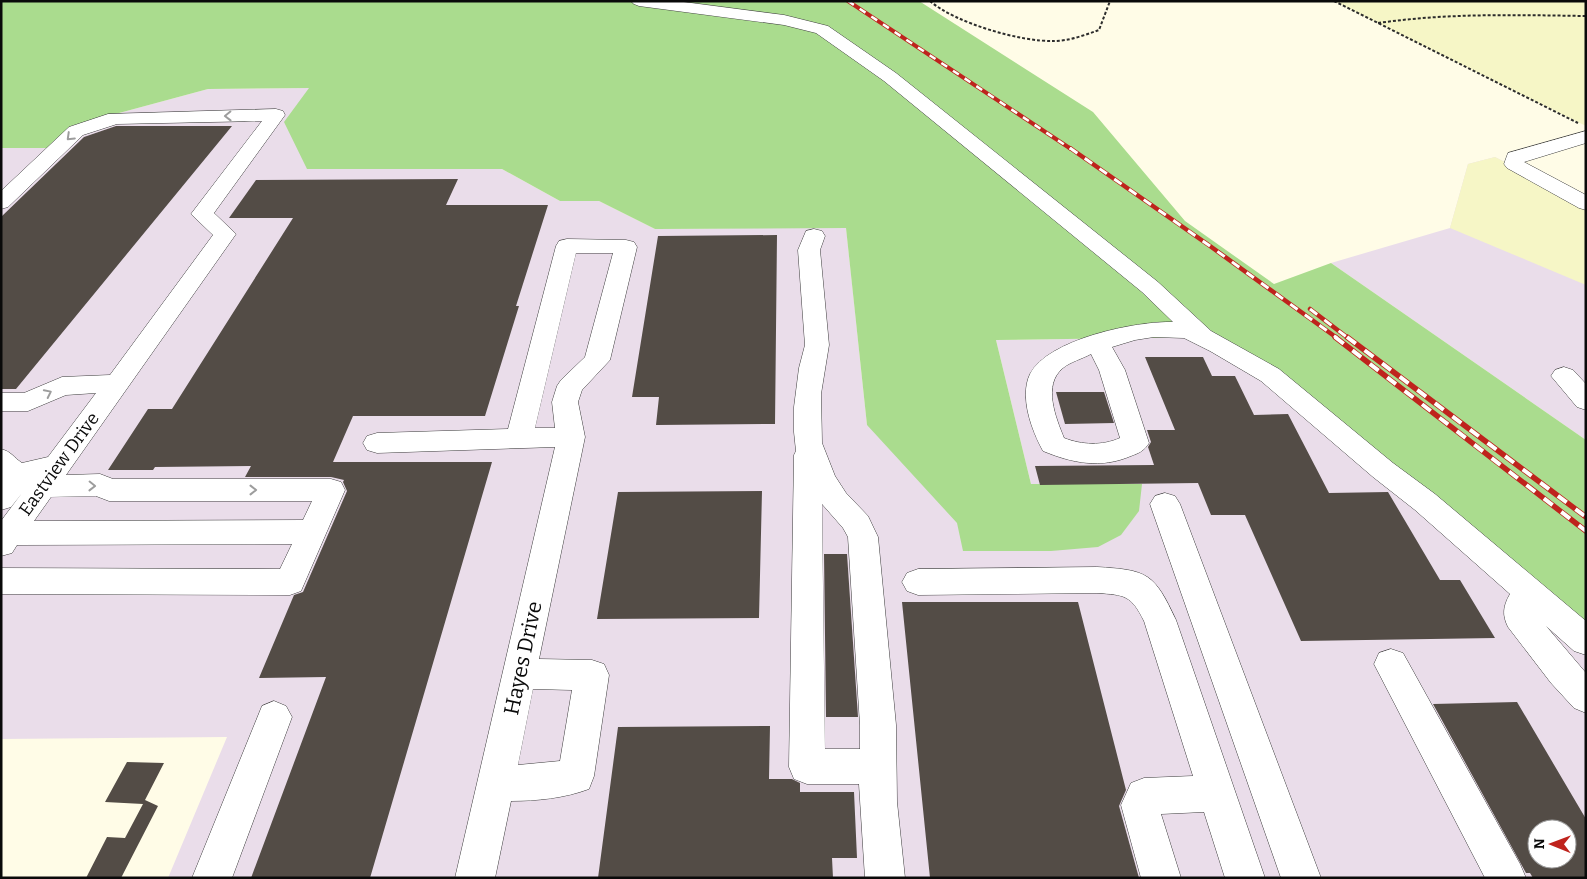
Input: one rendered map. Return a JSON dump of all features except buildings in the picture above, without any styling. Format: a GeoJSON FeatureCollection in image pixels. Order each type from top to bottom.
{"type":"FeatureCollection","features":[{"type":"Feature","properties":{"kind":"street"},"geometry":{"type":"LineString","coordinates":[[639,1],[784,20],[822,29],[890,77],[1150,287],[1203,337]]}},
{"type":"Feature","properties":{"kind":"street","name":"Eastview Drive"},"geometry":{"type":"LineString","coordinates":[[1,202],[76,131],[115,118],[276,115],[202,214],[225,234],[117,384],[30,472],[5,539]]}},
{"type":"Feature","properties":{"kind":"street"},"geometry":{"type":"LineString","coordinates":[[1586,137],[1515,157],[1514,164],[1586,204]]}},
{"type":"Feature","properties":{"kind":"street"},"geometry":{"type":"LineString","coordinates":[[814,236],[809,250],[817,345],[809,387],[807,767],[878,766]]}},
{"type":"Feature","properties":{"kind":"street"},"geometry":{"type":"LineString","coordinates":[[377,443],[519,439],[572,437],[567,421],[565,402],[570,386],[597,360],[626,247],[567,246],[519,439]]}},
{"type":"Feature","properties":{"kind":"street"},"geometry":{"type":"LineString","coordinates":[[1097,343],[1133,332],[1154,329],[1188,330],[1270,375],[1383,470],[1425,502],[1586,641]]}},
{"type":"Feature","properties":{"kind":"street"},"geometry":{"type":"LineString","coordinates":[[1564,376],[1586,401]]}},
{"type":"Feature","properties":{"kind":"street"},"geometry":{"type":"LineString","coordinates":[[1,402],[28,402],[62,386],[117,384]]}},
{"type":"Feature","properties":{"kind":"street","name":"Hayes Drive"},"geometry":{"type":"LineString","coordinates":[[475,878],[572,437]]}},
{"type":"Feature","properties":{"kind":"street"},"geometry":{"type":"LineString","coordinates":[[808,444],[832,497],[860,526],[863,537],[878,725],[878,802],[886,878]]}},
{"type":"Feature","properties":{"kind":"street"},"geometry":{"type":"LineString","coordinates":[[1,499],[30,472],[100,486],[109,490],[332,490],[290,582],[1,581]]}},
{"type":"Feature","properties":{"kind":"street"},"geometry":{"type":"LineString","coordinates":[[1165,504],[1302,878]]}},
{"type":"Feature","properties":{"kind":"street"},"geometry":{"type":"LineString","coordinates":[[5,539],[313,532]]}},
{"type":"Feature","properties":{"kind":"street"},"geometry":{"type":"LineString","coordinates":[[918,582],[1097,580],[1130,582],[1147,595],[1160,620],[1245,878]]}},
{"type":"Feature","properties":{"kind":"street"},"geometry":{"type":"LineString","coordinates":[[1545,606],[1521,604],[1519,616],[1563,672],[1586,696]]}},
{"type":"Feature","properties":{"kind":"street"},"geometry":{"type":"LineString","coordinates":[[1391,664],[1506,878]]}},
{"type":"Feature","properties":{"kind":"street"},"geometry":{"type":"LineString","coordinates":[[496,783],[531,784],[576,776],[592,675],[520,674]]}},
{"type":"Feature","properties":{"kind":"street"},"geometry":{"type":"LineString","coordinates":[[212,878],[274,717]]}},
{"type":"Feature","properties":{"kind":"street"},"geometry":{"type":"LineString","coordinates":[[1161,878],[1140,805],[1144,796],[1218,793]]}},
{"type":"Feature","properties":{"kind":"path"},"geometry":{"type":"LineString","coordinates":[[930,1],[945,13],[966,22],[1036,40],[1053,41],[1075,38],[1099,30],[1110,1]]}},
{"type":"Feature","properties":{"kind":"path"},"geometry":{"type":"LineString","coordinates":[[1334,1],[1586,126]]}},
{"type":"Feature","properties":{"kind":"path"},"geometry":{"type":"LineString","coordinates":[[1377,23],[1422,17],[1478,14],[1586,16]]}},
{"type":"Feature","properties":{"kind":"shaded area"},"geometry":{"type":"Polygon","coordinates":[[[309,88],[307,169],[502,169],[560,201],[599,201],[655,229],[846,227],[867,425],[1031,484],[996,340],[1203,337],[1242,358],[1586,641],[1586,878],[168,878],[227,737],[1,739],[1,148],[49,148],[71,126],[208,89],[309,88]]]}},
{"type":"Feature","properties":{"kind":"shaded area"},"geometry":{"type":"Polygon","coordinates":[[[1495,157],[1586,204],[1586,440],[1331,263],[1450,228],[1468,164],[1495,157]]]}},
{"type":"Feature","properties":{"kind":"green space"},"geometry":{"type":"Polygon","coordinates":[[[1,1],[919,1],[1093,112],[1185,221],[1274,284],[1331,263],[1586,440],[1586,641],[1425,502],[1203,337],[996,340],[1031,484],[1142,484],[1139,511],[1121,535],[1098,547],[1051,551],[963,551],[957,523],[867,425],[846,228],[655,229],[599,201],[560,201],[502,169],[307,169],[284,122],[309,88],[208,89],[71,126],[49,148],[1,148],[1,1]]]}},
{"type":"Feature","properties":{"kind":"green space"},"geometry":{"type":"Polygon","coordinates":[[[1334,1],[1586,1],[1586,126],[1537,102],[1334,1]]]}},
{"type":"Feature","properties":{"kind":"green space"},"geometry":{"type":"Polygon","coordinates":[[[1495,157],[1586,204],[1586,285],[1450,228],[1468,164],[1495,157]]]}},
{"type":"Feature","properties":{"kind":"railway"},"geometry":{"type":"LineString","coordinates":[[848,1],[1071,149]]}},
{"type":"Feature","properties":{"kind":"railway"},"geometry":{"type":"LineString","coordinates":[[1070,148],[1337,338]]}},
{"type":"Feature","properties":{"kind":"railway"},"geometry":{"type":"LineString","coordinates":[[1310,309],[1348,338]]}},
{"type":"Feature","properties":{"kind":"railway"},"geometry":{"type":"LineString","coordinates":[[1335,337],[1586,531]]}},
{"type":"Feature","properties":{"kind":"railway"},"geometry":{"type":"LineString","coordinates":[[1347,337],[1586,517]]}}]}
